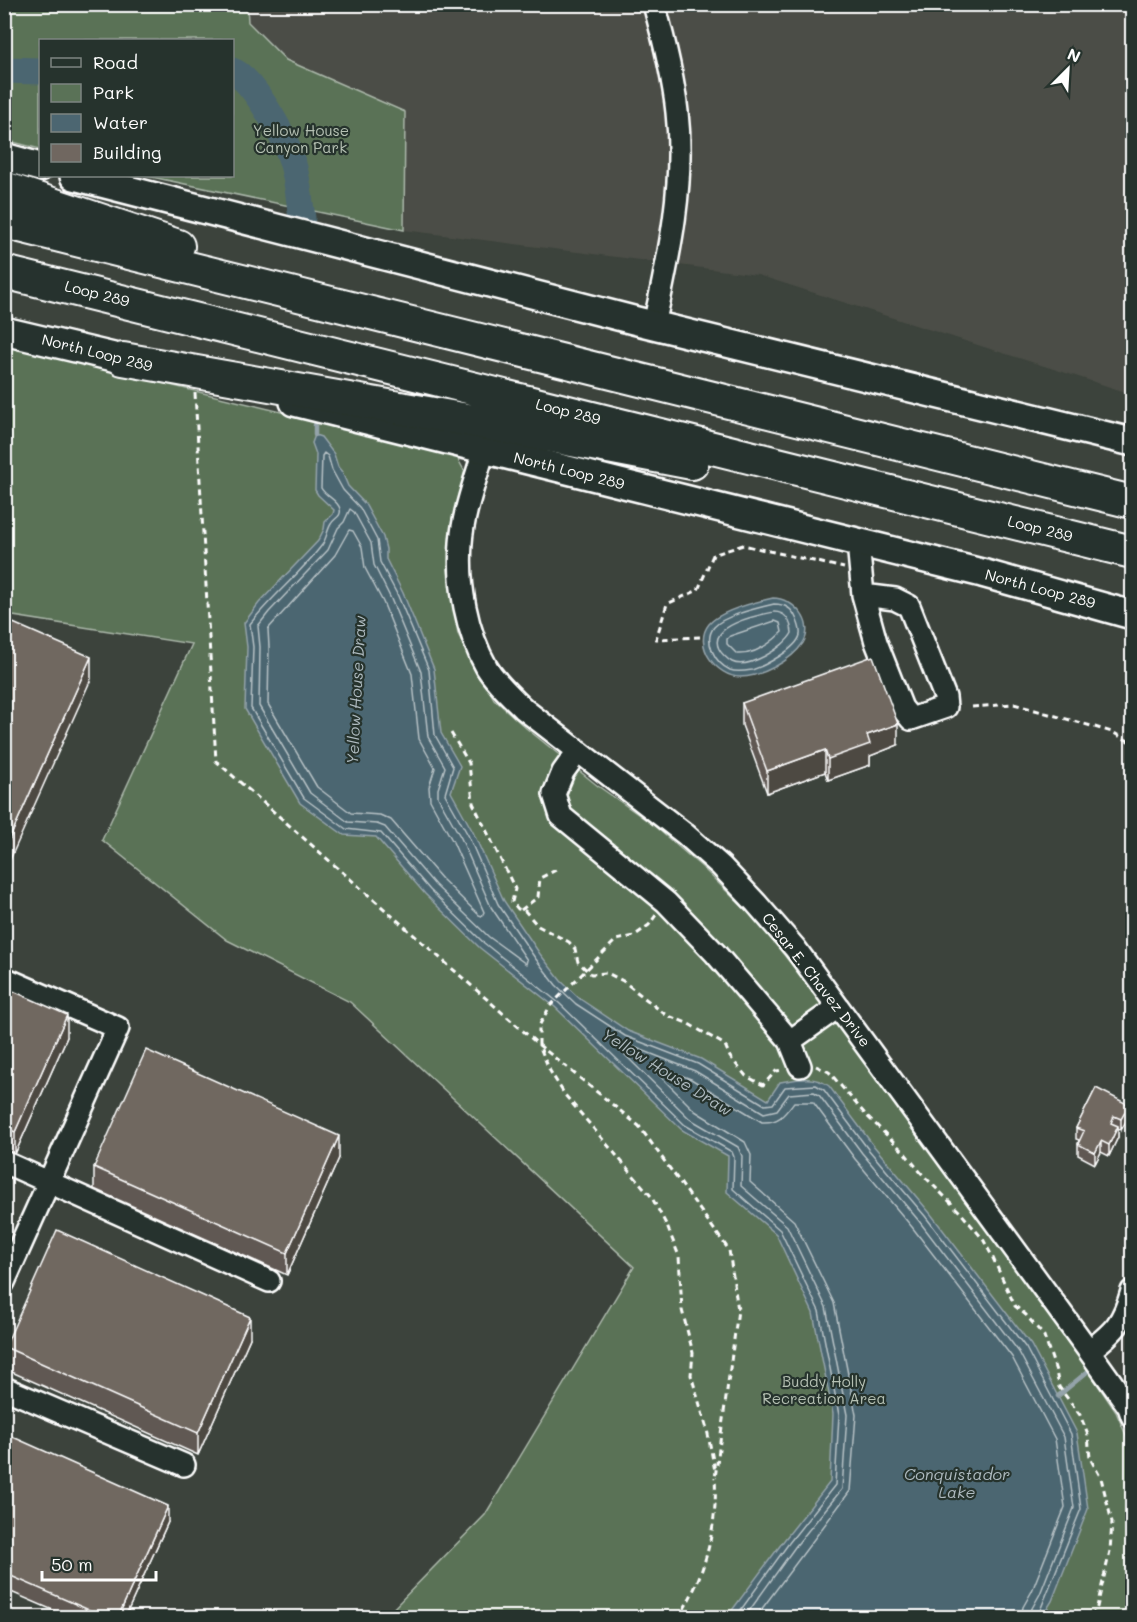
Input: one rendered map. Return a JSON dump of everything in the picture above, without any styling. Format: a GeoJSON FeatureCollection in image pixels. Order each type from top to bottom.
{"type":"FeatureCollection","features":[{"type":"Feature","properties":{"kind":"highway"},"geometry":{"type":"LineString","coordinates":[[4,189],[247,269],[330,302]]}},
{"type":"Feature","properties":{"kind":"highway"},"geometry":{"type":"LineString","coordinates":[[4,222],[1132,500]]}},
{"type":"Feature","properties":{"kind":"highway","name":"Loop 289"},"geometry":{"type":"LineString","coordinates":[[4,272],[1132,552]]}},
{"type":"Feature","properties":{"kind":"highway"},"geometry":{"type":"LineString","coordinates":[[123,359],[666,458],[884,504],[938,503]]}},
{"type":"Feature","properties":{"kind":"main road"},"geometry":{"type":"LineString","coordinates":[[4,157],[39,167]]}},
{"type":"Feature","properties":{"kind":"main road"},"geometry":{"type":"LineString","coordinates":[[78,177],[654,326],[1132,442]]}},
{"type":"Feature","properties":{"kind":"main road","name":"North Loop 289"},"geometry":{"type":"LineString","coordinates":[[4,331],[981,573],[1132,615]]}},
{"type":"Feature","properties":{"kind":"street"},"geometry":{"type":"LineString","coordinates":[[654,4],[673,82],[677,113],[678,163],[672,232],[654,326]]}},
{"type":"Feature","properties":{"kind":"street","name":"Cesar E. Chavez Drive"},"geometry":{"type":"LineString","coordinates":[[484,449],[461,542],[462,594],[468,621],[488,669],[503,689],[524,709],[685,834],[721,866],[795,948],[1089,1351],[1129,1407],[1132,1416]]}},
{"type":"Feature","properties":{"kind":"street"},"geometry":{"type":"LineString","coordinates":[[858,543],[862,595],[876,642],[902,708],[911,719],[946,707],[945,697],[909,606],[895,599],[862,595]]}},
{"type":"Feature","properties":{"kind":"street"},"geometry":{"type":"LineString","coordinates":[[578,751],[563,772],[555,794],[561,816],[666,902],[715,953],[790,1041],[800,1066]]}},
{"type":"Feature","properties":{"kind":"street"},"geometry":{"type":"LineString","coordinates":[[4,978],[118,1028],[4,1282]]}},
{"type":"Feature","properties":{"kind":"street"},"geometry":{"type":"LineString","coordinates":[[790,1041],[838,1007]]}},
{"type":"Feature","properties":{"kind":"street"},"geometry":{"type":"LineString","coordinates":[[4,1162],[269,1281]]}},
{"type":"Feature","properties":{"kind":"street"},"geometry":{"type":"LineString","coordinates":[[1089,1351],[1113,1332],[1125,1315],[1132,1291]]}},
{"type":"Feature","properties":{"kind":"street"},"geometry":{"type":"LineString","coordinates":[[4,1388],[184,1465]]}},
{"type":"Feature","properties":{"kind":"path"},"geometry":{"type":"LineString","coordinates":[[194,377],[216,761],[539,1045],[639,1126],[729,1250],[738,1310],[715,1478]]}},
{"type":"Feature","properties":{"kind":"path"},"geometry":{"type":"LineString","coordinates":[[700,636],[656,639],[667,604],[698,590],[713,555],[743,545],[860,571]]}},
{"type":"Feature","properties":{"kind":"path"},"geometry":{"type":"LineString","coordinates":[[972,708],[1014,704],[1112,732],[1132,743]]}},
{"type":"Feature","properties":{"kind":"path"},"geometry":{"type":"LineString","coordinates":[[451,732],[469,763],[473,803],[515,889],[512,902],[525,911],[538,926],[570,942],[575,949],[578,962],[591,974],[607,972],[623,981],[666,1015],[687,1023],[725,1045],[730,1057],[746,1076],[763,1085],[776,1071],[800,1066],[819,1066],[829,1072],[865,1114],[903,1151],[923,1176],[960,1212],[982,1239],[1014,1306],[1026,1315],[1044,1336],[1059,1387],[1080,1415],[1088,1435],[1090,1458],[1101,1478],[1112,1522],[1110,1551],[1097,1607],[1091,1617]]}},
{"type":"Feature","properties":{"kind":"path"},"geometry":{"type":"LineString","coordinates":[[521,910],[538,897],[540,878],[556,870]]}},
{"type":"Feature","properties":{"kind":"path"},"geometry":{"type":"LineString","coordinates":[[666,902],[649,925],[634,936],[616,939],[550,1006],[539,1026],[539,1045],[550,1071],[565,1095],[651,1196],[667,1226],[679,1256],[682,1310],[693,1353],[691,1375],[714,1460],[716,1497],[705,1561],[678,1617]]}},
{"type":"Feature","properties":{"kind":"shaded area"},"geometry":{"type":"Polygon","coordinates":[[[247,5],[1132,5],[1132,394],[758,275],[404,230],[405,112],[286,60],[247,22],[247,5]]]}},
{"type":"Feature","properties":{"kind":"green space","name":"Yellow House Canyon Park"},"geometry":{"type":"Polygon","coordinates":[[[4,5],[247,5],[248,22],[286,60],[405,112],[404,230],[152,177],[234,177],[234,39],[39,39],[39,149],[5,140],[4,5]]]}},
{"type":"Feature","properties":{"kind":"green space","name":"Buddy Holly Recreation Area"},"geometry":{"type":"Polygon","coordinates":[[[4,345],[455,454],[465,472],[452,523],[448,569],[458,634],[494,699],[598,786],[652,824],[702,867],[758,922],[835,1019],[1086,1367],[1116,1412],[1132,1449],[1132,1617],[385,1617],[485,1515],[634,1267],[350,1002],[227,940],[102,840],[192,644],[7,615],[4,600],[4,345]]]}},
{"type":"Feature","properties":{"kind":"water","name":"Conquistador Lake"},"geometry":{"type":"Polygon","coordinates":[[[315,435],[321,437],[334,454],[348,486],[365,504],[383,537],[386,559],[403,593],[434,669],[441,733],[460,766],[451,792],[473,832],[504,901],[561,981],[580,999],[628,1031],[701,1059],[768,1100],[780,1082],[812,1079],[829,1086],[1031,1345],[1077,1433],[1088,1509],[1052,1601],[1042,1617],[727,1617],[830,1482],[833,1414],[813,1313],[776,1234],[727,1192],[728,1156],[682,1130],[555,1007],[480,948],[425,894],[376,837],[344,835],[300,803],[245,709],[247,647],[244,623],[259,603],[318,541],[325,522],[333,514],[334,510],[315,490],[316,454],[312,443],[315,435]]]}},
{"type":"Feature","properties":{"kind":"water"},"geometry":{"type":"Polygon","coordinates":[[[773,598],[788,602],[800,613],[807,627],[803,643],[791,656],[766,671],[740,677],[723,672],[709,658],[705,650],[703,641],[709,624],[730,611],[773,598]]]}},
{"type":"Feature","properties":{"kind":"building"},"geometry":{"type":"Polygon","coordinates":[[[4,619],[91,657],[4,851],[4,619]]]}},
{"type":"Feature","properties":{"kind":"building"},"geometry":{"type":"Polygon","coordinates":[[[873,656],[898,724],[867,735],[870,744],[828,759],[825,750],[767,771],[742,703],[873,656]]]}},
{"type":"Feature","properties":{"kind":"building"},"geometry":{"type":"Polygon","coordinates":[[[4,987],[67,1015],[15,1132],[4,1127],[4,987]]]}},
{"type":"Feature","properties":{"kind":"building"},"geometry":{"type":"Polygon","coordinates":[[[146,1050],[339,1136],[287,1253],[94,1167],[146,1050]]]}},
{"type":"Feature","properties":{"kind":"building"},"geometry":{"type":"Polygon","coordinates":[[[1096,1088],[1129,1105],[1121,1119],[1114,1116],[1111,1123],[1118,1126],[1109,1145],[1101,1141],[1095,1153],[1078,1144],[1084,1131],[1076,1128],[1096,1088]]]}},
{"type":"Feature","properties":{"kind":"building"},"geometry":{"type":"Polygon","coordinates":[[[57,1230],[250,1317],[198,1433],[5,1347],[57,1230]]]}},
{"type":"Feature","properties":{"kind":"building"},"geometry":{"type":"Polygon","coordinates":[[[4,1433],[168,1506],[118,1617],[105,1617],[4,1573],[4,1433]]]}},
{"type":"Feature","properties":{"kind":"waterway","name":"Yellow House Draw"},"geometry":{"type":"LineString","coordinates":[[4,70],[39,71]]}},
{"type":"Feature","properties":{"kind":"waterway","name":"Yellow House Draw"},"geometry":{"type":"LineString","coordinates":[[234,72],[249,84],[258,96],[282,137],[295,173],[302,218]]}},
{"type":"Feature","properties":{"kind":"waterway","name":"Yellow House Draw"},"geometry":{"type":"LineString","coordinates":[[315,425],[315,435]]}},
{"type":"Feature","properties":{"kind":"waterway"},"geometry":{"type":"LineString","coordinates":[[1058,1396],[1087,1372]]}}]}
